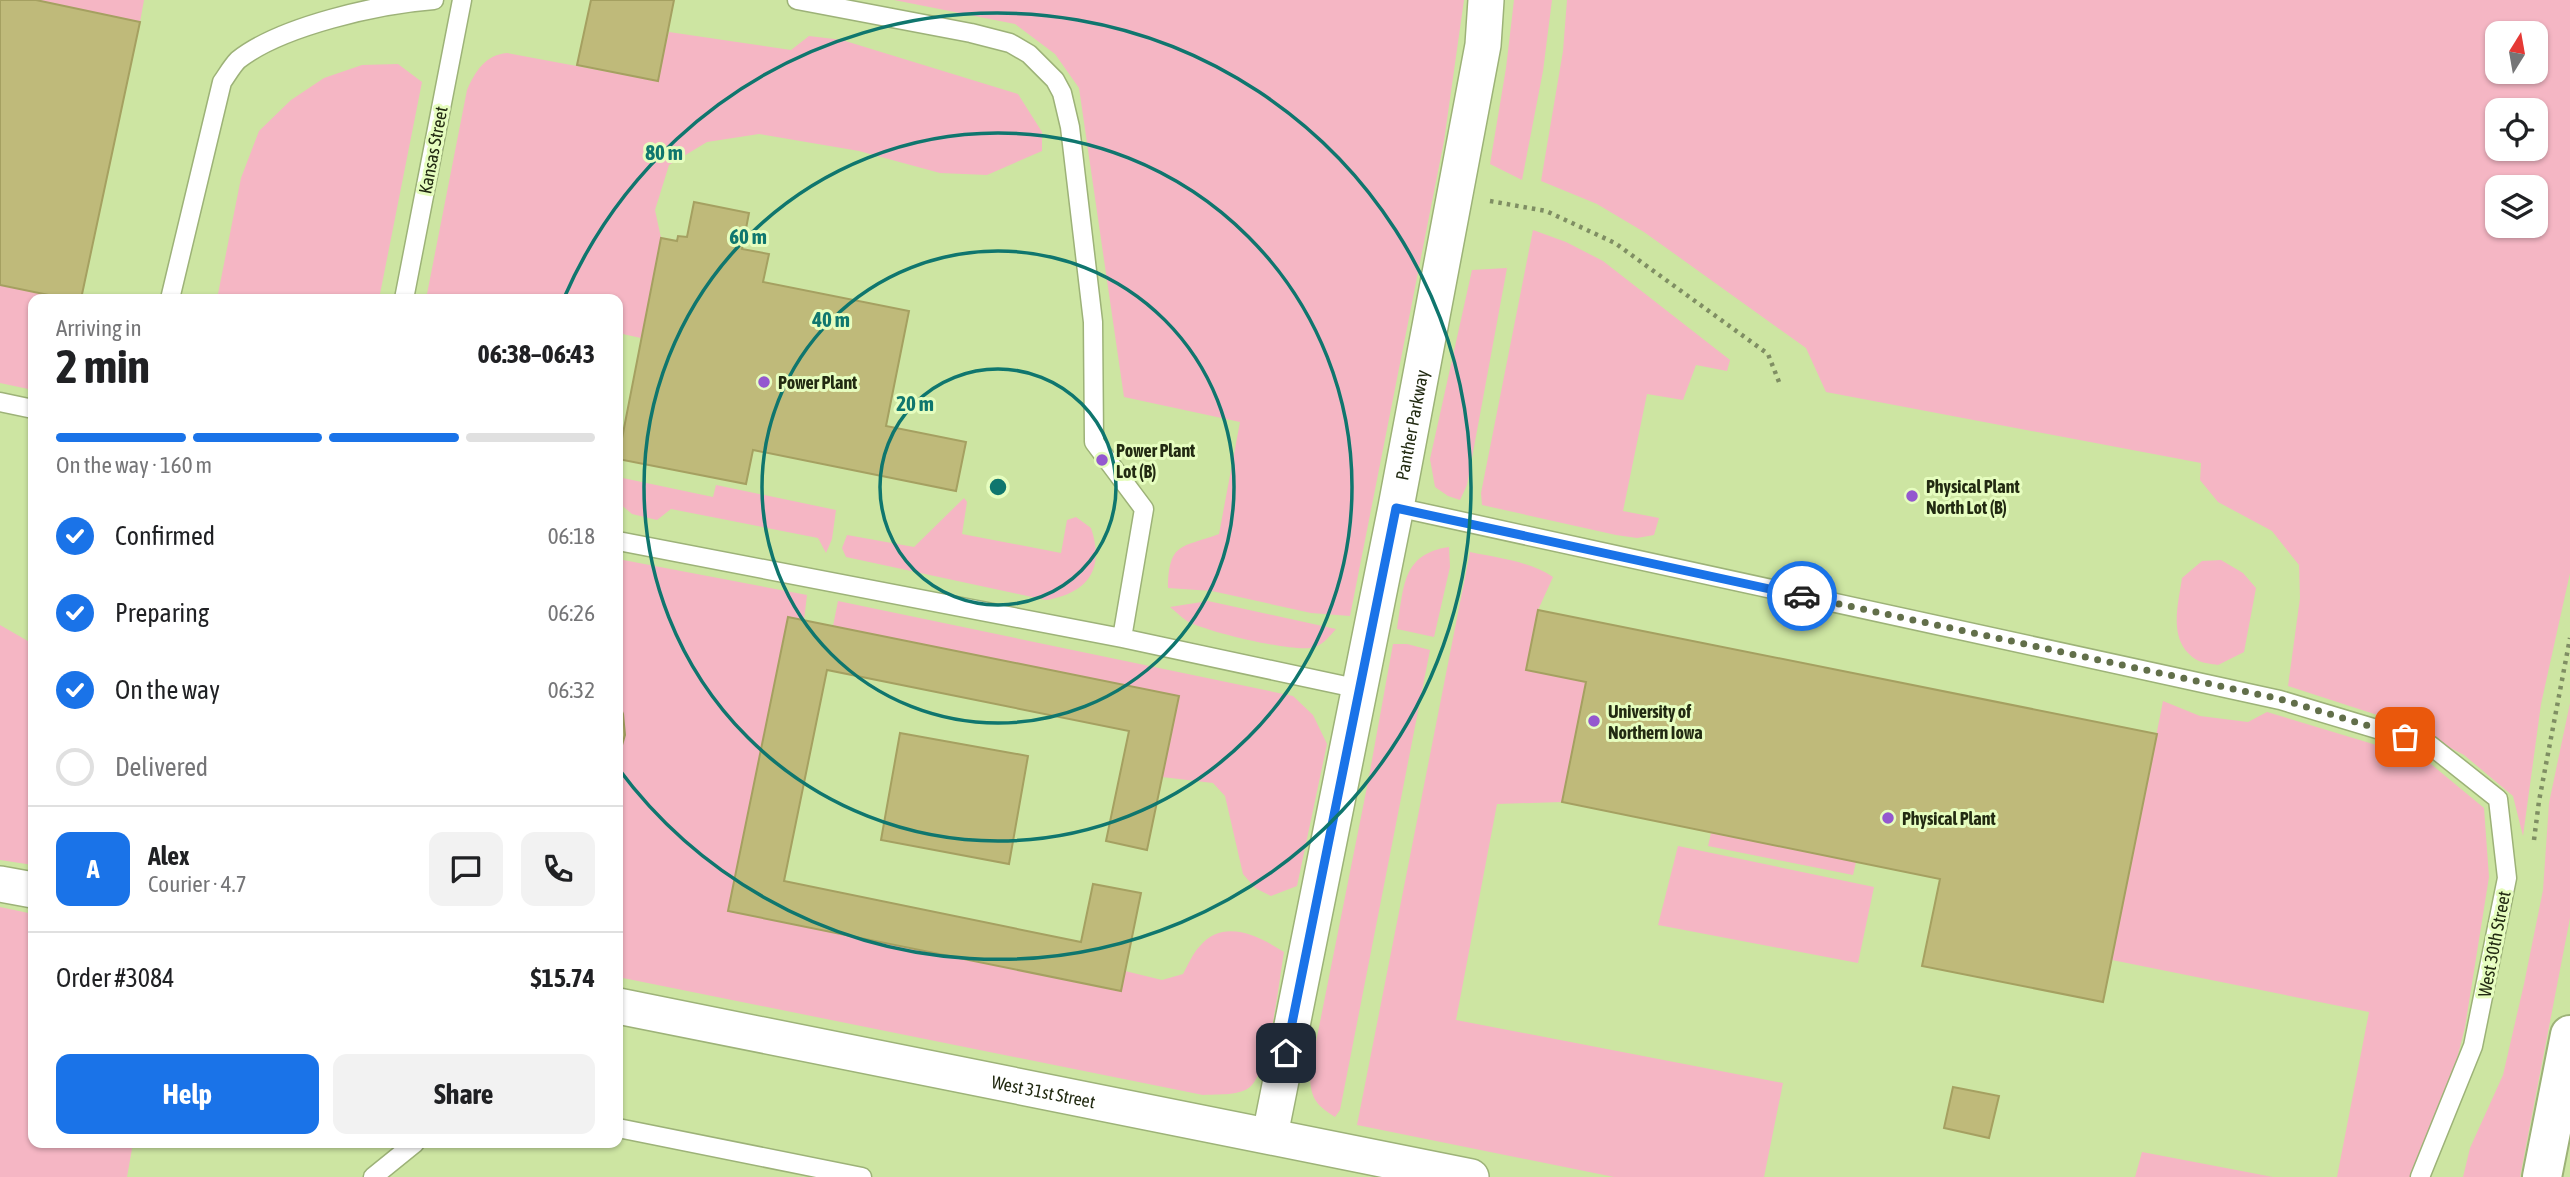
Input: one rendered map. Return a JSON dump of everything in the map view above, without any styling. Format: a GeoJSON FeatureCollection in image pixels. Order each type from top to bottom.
{"type":"FeatureCollection","features":[{"type":"Feature","properties":{"kind":"main road"},"geometry":{"type":"LineString","coordinates":[[2542,1177],[2570,1035]]}},
{"type":"Feature","properties":{"kind":"street","name":"Panther Parkway"},"geometry":{"type":"LineString","coordinates":[[1270,1135],[1396,508],[1483,45],[1486,0]]}},
{"type":"Feature","properties":{"kind":"street"},"geometry":{"type":"LineString","coordinates":[[0,884],[28,889]]}},
{"type":"Feature","properties":{"kind":"street","name":"West 31st Street"},"geometry":{"type":"LineString","coordinates":[[623,1007],[1471,1177]]}},
{"type":"Feature","properties":{"kind":"lane"},"geometry":{"type":"LineString","coordinates":[[171,294],[222,82],[236,62],[261,46],[318,23],[396,3],[433,0]]}},
{"type":"Feature","properties":{"kind":"lane","name":"Kansas Street"},"geometry":{"type":"LineString","coordinates":[[405,294],[462,0]]}},
{"type":"Feature","properties":{"kind":"lane"},"geometry":{"type":"LineString","coordinates":[[797,0],[1010,43],[1045,67],[1062,93],[1070,127],[1093,321],[1094,442],[1144,509],[1122,638]]}},
{"type":"Feature","properties":{"kind":"lane"},"geometry":{"type":"LineString","coordinates":[[0,402],[28,408]]}},
{"type":"Feature","properties":{"kind":"lane","name":"West 30th Street"},"geometry":{"type":"LineString","coordinates":[[1396,508],[2280,699],[2430,744],[2498,799],[2507,878],[2473,1046],[2420,1177]]}},
{"type":"Feature","properties":{"kind":"lane"},"geometry":{"type":"LineString","coordinates":[[623,542],[1122,638],[1360,689]]}},
{"type":"Feature","properties":{"kind":"lane"},"geometry":{"type":"LineString","coordinates":[[623,1129],[862,1177]]}},
{"type":"Feature","properties":{"kind":"lane"},"geometry":{"type":"LineString","coordinates":[[373,1177],[409,1148]]}},
{"type":"Feature","properties":{"kind":"path"},"geometry":{"type":"LineString","coordinates":[[1455,195],[1546,211],[1615,243],[1768,355],[1779,382]]}},
{"type":"Feature","properties":{"kind":"shaded area","name":"University of Northern Iowa"},"geometry":{"type":"Polygon","coordinates":[[[0,0],[2570,0],[2570,1177],[0,1177],[0,0]]]}},
{"type":"Feature","properties":{"kind":"shaded area"},"geometry":{"type":"Polygon","coordinates":[[[36,0],[144,0],[140,22],[36,0]]]}},
{"type":"Feature","properties":{"kind":"shaded area"},"geometry":{"type":"Polygon","coordinates":[[[894,0],[1464,0],[1444,141],[1350,616],[1311,613],[1212,591],[1168,588],[1171,562],[1175,554],[1186,545],[1219,534],[1240,422],[1124,397],[1079,88],[1055,54],[1015,24],[894,0]]]}},
{"type":"Feature","properties":{"kind":"shaded area"},"geometry":{"type":"Polygon","coordinates":[[[1514,0],[1552,0],[1543,71],[1522,180],[1490,164],[1514,0]]]}},
{"type":"Feature","properties":{"kind":"shaded area"},"geometry":{"type":"Polygon","coordinates":[[[1567,0],[2570,0],[2570,573],[2541,704],[2523,836],[2513,796],[2464,755],[2405,724],[2288,686],[2300,598],[2299,565],[2272,531],[2218,502],[2200,480],[2201,463],[1826,392],[1806,348],[1644,232],[1597,204],[1541,181],[1563,51],[1567,0]]]}},
{"type":"Feature","properties":{"kind":"shaded area"},"geometry":{"type":"Polygon","coordinates":[[[669,32],[791,50],[809,36],[842,40],[1018,94],[1042,132],[1042,151],[987,175],[940,173],[859,151],[759,134],[707,142],[669,165],[655,210],[661,238],[641,338],[623,334],[623,294],[427,294],[467,90],[487,61],[507,53],[657,81],[669,32]]]}},
{"type":"Feature","properties":{"kind":"shaded area"},"geometry":{"type":"Polygon","coordinates":[[[398,64],[422,82],[380,294],[218,294],[241,178],[259,131],[291,100],[324,78],[362,65],[398,64]]]}},
{"type":"Feature","properties":{"kind":"shaded area"},"geometry":{"type":"Polygon","coordinates":[[[1533,230],[1566,242],[1603,261],[1730,360],[1727,371],[1696,365],[1683,400],[1647,394],[1623,511],[1659,518],[1654,535],[1637,538],[1616,535],[1482,505],[1481,493],[1533,230]]]}},
{"type":"Feature","properties":{"kind":"shaded area"},"geometry":{"type":"Polygon","coordinates":[[[1507,268],[1467,485],[1460,500],[1435,487],[1430,459],[1472,270],[1507,268]]]}},
{"type":"Feature","properties":{"kind":"shaded area"},"geometry":{"type":"Polygon","coordinates":[[[0,285],[44,294],[28,294],[28,389],[0,383],[0,285]]]}},
{"type":"Feature","properties":{"kind":"shaded area"},"geometry":{"type":"Polygon","coordinates":[[[623,478],[713,497],[716,485],[836,510],[832,539],[826,553],[818,538],[671,509],[657,520],[632,514],[623,506],[623,478]]]}},
{"type":"Feature","properties":{"kind":"shaded area"},"geometry":{"type":"Polygon","coordinates":[[[964,498],[967,502],[962,534],[1061,553],[1067,520],[1076,517],[1091,528],[1095,543],[1096,556],[1090,577],[1073,592],[1046,600],[846,557],[842,548],[847,535],[914,547],[964,498]]]}},
{"type":"Feature","properties":{"kind":"shaded area"},"geometry":{"type":"Polygon","coordinates":[[[1449,547],[1450,567],[1434,637],[1397,629],[1404,587],[1413,565],[1433,551],[1449,547]]]}},
{"type":"Feature","properties":{"kind":"shaded area"},"geometry":{"type":"Polygon","coordinates":[[[1470,552],[1524,564],[1553,577],[1538,610],[1526,670],[1586,682],[1562,802],[1497,804],[1456,1020],[1783,1083],[1764,1177],[1614,1177],[1357,1125],[1470,552]]]}},
{"type":"Feature","properties":{"kind":"shaded area"},"geometry":{"type":"Polygon","coordinates":[[[623,560],[807,595],[804,620],[788,617],[728,911],[1121,991],[1125,971],[1162,980],[1183,974],[1200,946],[1220,933],[1242,932],[1264,940],[1284,952],[1268,1043],[1258,1076],[1247,1089],[1235,1093],[1203,1095],[623,978],[623,560]]]}},
{"type":"Feature","properties":{"kind":"shaded area"},"geometry":{"type":"Polygon","coordinates":[[[2221,560],[2243,573],[2256,588],[2244,652],[2218,665],[2199,661],[2181,644],[2177,612],[2182,578],[2202,561],[2221,560]]]}},
{"type":"Feature","properties":{"kind":"shaded area"},"geometry":{"type":"Polygon","coordinates":[[[838,601],[1293,696],[1313,715],[1327,744],[1297,886],[1271,896],[1255,888],[1243,874],[1225,796],[1213,783],[1162,777],[1178,696],[833,626],[838,601]]]}},
{"type":"Feature","properties":{"kind":"shaded area"},"geometry":{"type":"Polygon","coordinates":[[[1208,601],[1336,629],[1318,646],[1284,647],[1211,630],[1187,621],[1170,607],[1208,601]]]}},
{"type":"Feature","properties":{"kind":"shaded area"},"geometry":{"type":"Polygon","coordinates":[[[0,625],[28,641],[28,864],[0,860],[0,625]]]}},
{"type":"Feature","properties":{"kind":"shaded area"},"geometry":{"type":"Polygon","coordinates":[[[1393,644],[1407,644],[1430,650],[1340,1110],[1335,1117],[1315,1099],[1310,1072],[1393,644]]]}},
{"type":"Feature","properties":{"kind":"shaded area"},"geometry":{"type":"Polygon","coordinates":[[[2163,701],[2200,716],[2248,722],[2267,712],[2426,760],[2484,808],[2489,877],[2465,1027],[2452,1079],[2411,1177],[2337,1177],[2369,1012],[2112,960],[2163,701]]]}},
{"type":"Feature","properties":{"kind":"shaded area"},"geometry":{"type":"Polygon","coordinates":[[[2570,703],[2570,918],[2520,1177],[2463,1177],[2470,1148],[2503,1075],[2524,984],[2543,890],[2549,803],[2570,703]]]}},
{"type":"Feature","properties":{"kind":"shaded area"},"geometry":{"type":"Polygon","coordinates":[[[1711,833],[1856,862],[1853,875],[1708,846],[1711,833]]]}},
{"type":"Feature","properties":{"kind":"shaded area"},"geometry":{"type":"Polygon","coordinates":[[[1678,846],[1874,887],[1858,963],[1658,925],[1678,846]]]}},
{"type":"Feature","properties":{"kind":"shaded area"},"geometry":{"type":"Polygon","coordinates":[[[0,907],[28,913],[28,1148],[132,1148],[127,1177],[0,1177],[0,907]]]}},
{"type":"Feature","properties":{"kind":"shaded area"},"geometry":{"type":"Polygon","coordinates":[[[2142,1152],[2273,1177],[2135,1177],[2142,1152]]]}},
{"type":"Feature","properties":{"kind":"building"},"geometry":{"type":"Polygon","coordinates":[[[0,0],[36,0],[140,22],[82,294],[44,294],[0,285],[0,0]]]}},
{"type":"Feature","properties":{"kind":"building"},"geometry":{"type":"Polygon","coordinates":[[[591,0],[674,0],[658,81],[577,65],[591,0]]]}},
{"type":"Feature","properties":{"kind":"building","name":"Power Plant"},"geometry":{"type":"Polygon","coordinates":[[[694,202],[749,213],[742,249],[769,254],[763,282],[909,311],[886,426],[966,442],[956,491],[753,450],[746,484],[623,460],[623,433],[661,238],[677,241],[678,236],[687,237],[694,202]]]}},
{"type":"Feature","properties":{"kind":"building","name":"Physical Plant"},"geometry":{"type":"Polygon","coordinates":[[[1538,610],[2157,734],[2103,1002],[1922,966],[1940,879],[1562,802],[1586,682],[1526,670],[1538,610]]]}},
{"type":"Feature","properties":{"kind":"building"},"geometry":{"type":"Polygon","coordinates":[[[788,617],[1179,696],[1147,850],[1106,841],[1129,731],[827,670],[784,881],[1081,942],[1093,884],[1141,893],[1121,991],[728,911],[788,617]]]}},
{"type":"Feature","properties":{"kind":"building"},"geometry":{"type":"Polygon","coordinates":[[[900,733],[1028,756],[1009,864],[881,840],[900,733]]]}},
{"type":"Feature","properties":{"kind":"building"},"geometry":{"type":"Polygon","coordinates":[[[1953,1087],[1999,1096],[1989,1138],[1944,1128],[1953,1087]]]}},
{"type":"Feature","properties":{"kind":"way so far"},"geometry":{"type":"LineString","coordinates":[[1802,596],[2280,699],[2405,737]]}},
{"type":"Feature","properties":{"kind":"place","name":"Power Plant"},"geometry":{"type":"Point","coordinates":[764,382]}},
{"type":"Feature","properties":{"kind":"place","name":"Power Plant Lot (B)"},"geometry":{"type":"Point","coordinates":[1102,460]}},
{"type":"Feature","properties":{"kind":"place","name":"Physical Plant North Lot (B)"},"geometry":{"type":"Point","coordinates":[1912,496]}},
{"type":"Feature","properties":{"kind":"place","name":"University of Northern Iowa"},"geometry":{"type":"Point","coordinates":[1594,721]}},
{"type":"Feature","properties":{"kind":"place","name":"Physical Plant"},"geometry":{"type":"Point","coordinates":[1888,818]}},
{"type":"Feature","properties":{"kind":"route"},"geometry":{"type":"LineString","coordinates":[[1286,1053],[1396,508],[1802,596]]}}]}
